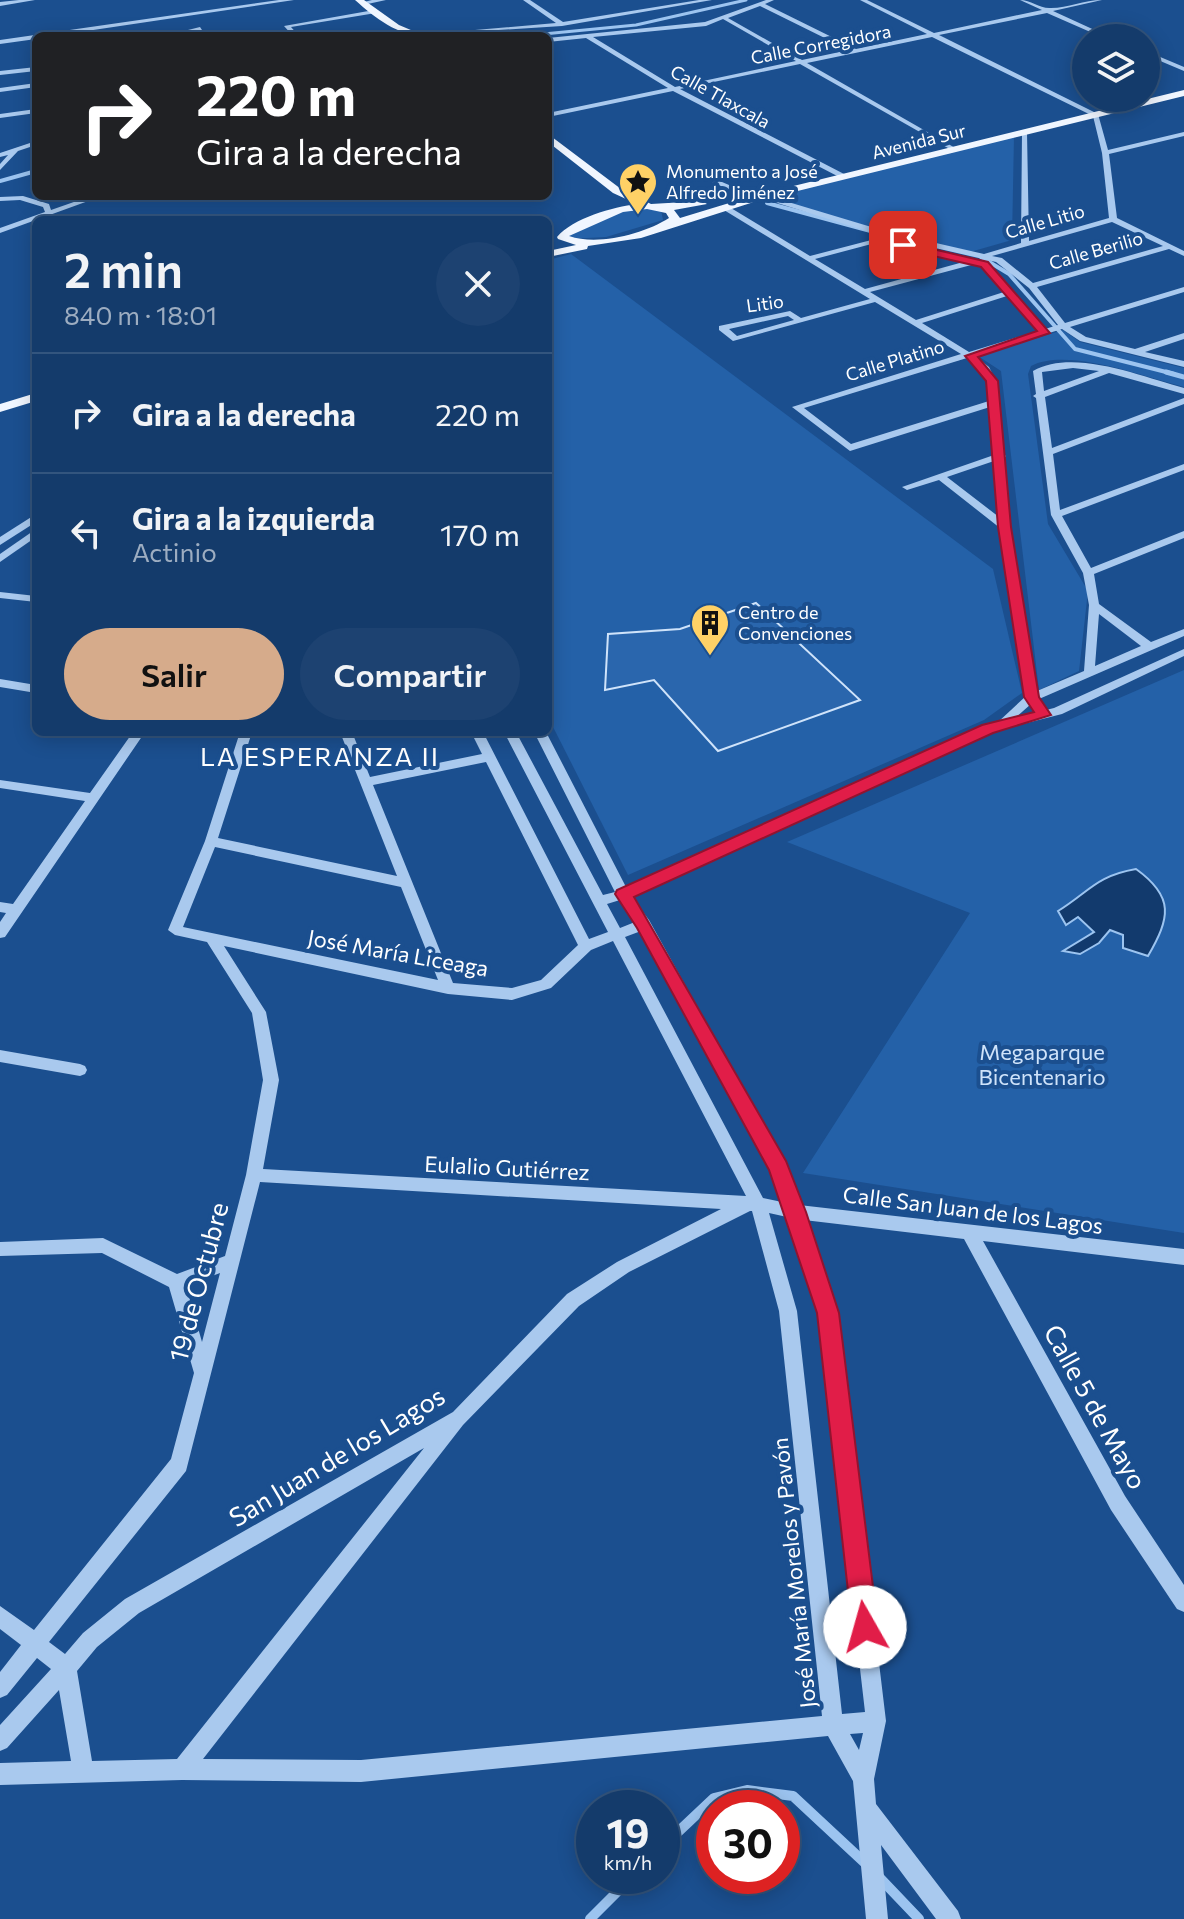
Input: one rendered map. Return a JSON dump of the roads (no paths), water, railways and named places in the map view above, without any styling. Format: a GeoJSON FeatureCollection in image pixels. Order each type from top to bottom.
{"type":"FeatureCollection","features":[{"type":"Feature","properties":{"kind":"main road"},"geometry":{"type":"LineString","coordinates":[[361,2],[409,32]]}},
{"type":"Feature","properties":{"kind":"main road","name":"Avenida Sur"},"geometry":{"type":"LineString","coordinates":[[552,253],[664,226],[723,207],[740,198],[1184,90]]}},
{"type":"Feature","properties":{"kind":"main road","name":"Avenida Sur"},"geometry":{"type":"LineString","coordinates":[[1160,94],[1184,90]]}},
{"type":"Feature","properties":{"kind":"main road","name":"Avenida Sur"},"geometry":{"type":"LineString","coordinates":[[951,147],[1024,133],[1095,112]]}},
{"type":"Feature","properties":{"kind":"main road"},"geometry":{"type":"LineString","coordinates":[[552,140],[617,191],[670,211],[675,219],[664,226]]}},
{"type":"Feature","properties":{"kind":"main road","name":"Avenida Sur"},"geometry":{"type":"LineString","coordinates":[[552,236],[621,209],[762,197],[839,174]]}},
{"type":"Feature","properties":{"kind":"main road"},"geometry":{"type":"LineString","coordinates":[[599,179],[608,192],[608,204],[600,217]]}},
{"type":"Feature","properties":{"kind":"main road"},"geometry":{"type":"LineString","coordinates":[[568,231],[562,237],[571,243],[597,243]]}},
{"type":"Feature","properties":{"kind":"main road"},"geometry":{"type":"LineString","coordinates":[[0,396],[32,387]]}},
{"type":"Feature","properties":{"kind":"main road"},"geometry":{"type":"LineString","coordinates":[[0,408],[32,398]]}},
{"type":"Feature","properties":{"kind":"street"},"geometry":{"type":"LineString","coordinates":[[0,4],[32,0]]}},
{"type":"Feature","properties":{"kind":"street"},"geometry":{"type":"LineString","coordinates":[[79,32],[291,0]]}},
{"type":"Feature","properties":{"kind":"street"},"geometry":{"type":"LineString","coordinates":[[361,2],[383,0]]}},
{"type":"Feature","properties":{"kind":"street"},"geometry":{"type":"LineString","coordinates":[[526,0],[562,24]]}},
{"type":"Feature","properties":{"kind":"street"},"geometry":{"type":"LineString","coordinates":[[465,32],[562,24],[709,0]]}},
{"type":"Feature","properties":{"kind":"street"},"geometry":{"type":"LineString","coordinates":[[552,40],[667,30],[726,19],[771,0]]}},
{"type":"Feature","properties":{"kind":"street"},"geometry":{"type":"LineString","coordinates":[[863,0],[932,37],[1092,113],[1105,153],[1113,219],[1184,254]]}},
{"type":"Feature","properties":{"kind":"street"},"geometry":{"type":"LineString","coordinates":[[1023,0],[1077,24]]}},
{"type":"Feature","properties":{"kind":"street","name":"Calle Corregidora"},"geometry":{"type":"LineString","coordinates":[[552,114],[1099,0]]}},
{"type":"Feature","properties":{"kind":"street"},"geometry":{"type":"LineString","coordinates":[[760,4],[857,52]]}},
{"type":"Feature","properties":{"kind":"street"},"geometry":{"type":"LineString","coordinates":[[292,32],[287,26],[374,12]]}},
{"type":"Feature","properties":{"kind":"street"},"geometry":{"type":"LineString","coordinates":[[186,16],[203,32]]}},
{"type":"Feature","properties":{"kind":"street"},"geometry":{"type":"LineString","coordinates":[[726,19],[951,147]]}},
{"type":"Feature","properties":{"kind":"street"},"geometry":{"type":"LineString","coordinates":[[96,29],[99,32]]}},
{"type":"Feature","properties":{"kind":"street"},"geometry":{"type":"LineString","coordinates":[[187,32],[200,29]]}},
{"type":"Feature","properties":{"kind":"street","name":"Calle Tlaxcala"},"geometry":{"type":"LineString","coordinates":[[587,36],[674,89],[839,174]]}},
{"type":"Feature","properties":{"kind":"street"},"geometry":{"type":"LineString","coordinates":[[0,42],[32,37]]}},
{"type":"Feature","properties":{"kind":"street"},"geometry":{"type":"LineString","coordinates":[[1160,59],[1184,69]]}},
{"type":"Feature","properties":{"kind":"street"},"geometry":{"type":"LineString","coordinates":[[0,73],[32,69]]}},
{"type":"Feature","properties":{"kind":"street"},"geometry":{"type":"LineString","coordinates":[[27,70],[32,78]]}},
{"type":"Feature","properties":{"kind":"street"},"geometry":{"type":"LineString","coordinates":[[0,90],[32,86]]}},
{"type":"Feature","properties":{"kind":"street"},"geometry":{"type":"LineString","coordinates":[[0,116],[32,112]]}},
{"type":"Feature","properties":{"kind":"street"},"geometry":{"type":"LineString","coordinates":[[1024,133],[1025,244]]}},
{"type":"Feature","properties":{"kind":"street"},"geometry":{"type":"LineString","coordinates":[[1105,153],[1184,134]]}},
{"type":"Feature","properties":{"kind":"street"},"geometry":{"type":"LineString","coordinates":[[0,155],[32,145]]}},
{"type":"Feature","properties":{"kind":"street"},"geometry":{"type":"LineString","coordinates":[[0,168],[15,151]]}},
{"type":"Feature","properties":{"kind":"street"},"geometry":{"type":"LineString","coordinates":[[692,171],[740,198]]}},
{"type":"Feature","properties":{"kind":"street"},"geometry":{"type":"LineString","coordinates":[[0,199],[32,196]]}},
{"type":"Feature","properties":{"kind":"street"},"geometry":{"type":"LineString","coordinates":[[762,197],[886,234],[999,260],[1032,286],[1054,329]]}},
{"type":"Feature","properties":{"kind":"street"},"geometry":{"type":"LineString","coordinates":[[20,198],[46,206],[49,213]]}},
{"type":"Feature","properties":{"kind":"street"},"geometry":{"type":"LineString","coordinates":[[41,216],[86,200]]}},
{"type":"Feature","properties":{"kind":"street"},"geometry":{"type":"LineString","coordinates":[[723,207],[970,356],[986,369],[995,402],[1005,527],[1032,697],[1043,715]]}},
{"type":"Feature","properties":{"kind":"street"},"geometry":{"type":"LineString","coordinates":[[0,231],[32,219]]}},
{"type":"Feature","properties":{"kind":"street","name":"Calle Litio"},"geometry":{"type":"LineString","coordinates":[[987,255],[1113,219]]}},
{"type":"Feature","properties":{"kind":"street"},"geometry":{"type":"LineString","coordinates":[[808,259],[879,240],[975,261],[984,264],[1054,329],[1184,364]]}},
{"type":"Feature","properties":{"kind":"street","name":"Calle Berilio"},"geometry":{"type":"LineString","coordinates":[[1032,286],[1169,247]]}},
{"type":"Feature","properties":{"kind":"street"},"geometry":{"type":"LineString","coordinates":[[863,292],[975,261]]}},
{"type":"Feature","properties":{"kind":"street","name":"Calle Platino"},"geometry":{"type":"LineString","coordinates":[[995,402],[850,448],[797,407],[1184,289]]}},
{"type":"Feature","properties":{"kind":"street"},"geometry":{"type":"LineString","coordinates":[[915,323],[1011,292]]}},
{"type":"Feature","properties":{"kind":"street","name":"Litio"},"geometry":{"type":"LineString","coordinates":[[800,321],[790,313],[722,328],[736,339],[875,300]]}},
{"type":"Feature","properties":{"kind":"street"},"geometry":{"type":"LineString","coordinates":[[1136,352],[1184,336]]}},
{"type":"Feature","properties":{"kind":"street"},"geometry":{"type":"LineString","coordinates":[[1089,674],[1094,605],[1088,573],[1056,515],[1037,371],[1054,364],[1106,372],[1184,391]]}},
{"type":"Feature","properties":{"kind":"street"},"geometry":{"type":"LineString","coordinates":[[1038,396],[1106,372]]}},
{"type":"Feature","properties":{"kind":"street"},"geometry":{"type":"LineString","coordinates":[[1047,453],[1184,401]]}},
{"type":"Feature","properties":{"kind":"street"},"geometry":{"type":"LineString","coordinates":[[907,487],[1001,456]]}},
{"type":"Feature","properties":{"kind":"street"},"geometry":{"type":"LineString","coordinates":[[1056,515],[1184,467]]}},
{"type":"Feature","properties":{"kind":"street"},"geometry":{"type":"LineString","coordinates":[[940,476],[1005,527]]}},
{"type":"Feature","properties":{"kind":"street"},"geometry":{"type":"LineString","coordinates":[[0,542],[32,520]]}},
{"type":"Feature","properties":{"kind":"street"},"geometry":{"type":"LineString","coordinates":[[1088,573],[1184,534]]}},
{"type":"Feature","properties":{"kind":"street"},"geometry":{"type":"LineString","coordinates":[[0,559],[32,535]]}},
{"type":"Feature","properties":{"kind":"street"},"geometry":{"type":"LineString","coordinates":[[0,595],[32,599]]}},
{"type":"Feature","properties":{"kind":"street"},"geometry":{"type":"LineString","coordinates":[[1094,605],[1150,647]]}},
{"type":"Feature","properties":{"kind":"street"},"geometry":{"type":"LineString","coordinates":[[1003,722],[1032,697],[1184,632]]}},
{"type":"Feature","properties":{"kind":"street"},"geometry":{"type":"LineString","coordinates":[[598,902],[623,894],[1003,722],[1043,715],[1184,652]]}},
{"type":"Feature","properties":{"kind":"street"},"geometry":{"type":"LineString","coordinates":[[0,683],[32,688]]}},
{"type":"Feature","properties":{"kind":"street"},"geometry":{"type":"LineString","coordinates":[[0,933],[136,736]]}},
{"type":"Feature","properties":{"kind":"street"},"geometry":{"type":"LineString","coordinates":[[245,736],[211,841],[406,883]]}},
{"type":"Feature","properties":{"kind":"street"},"geometry":{"type":"LineString","coordinates":[[348,736],[448,988]]}},
{"type":"Feature","properties":{"kind":"street"},"geometry":{"type":"LineString","coordinates":[[479,736],[586,946]]}},
{"type":"Feature","properties":{"kind":"street","name":"José María Morelos y Pavón"},"geometry":{"type":"LineString","coordinates":[[512,736],[752,1204],[788,1311],[833,1724],[863,1779]]}},
{"type":"Feature","properties":{"kind":"street"},"geometry":{"type":"LineString","coordinates":[[542,736],[623,894],[644,924],[778,1168],[828,1313],[876,1721],[863,1779],[877,1919]]}},
{"type":"Feature","properties":{"kind":"street"},"geometry":{"type":"LineString","coordinates":[[367,782],[488,757]]}},
{"type":"Feature","properties":{"kind":"street"},"geometry":{"type":"LineString","coordinates":[[0,784],[95,798]]}},
{"type":"Feature","properties":{"kind":"street","name":"José María Liceaga"},"geometry":{"type":"LineString","coordinates":[[211,841],[175,930],[448,988],[512,994],[546,984],[586,946],[644,924]]}},
{"type":"Feature","properties":{"kind":"street"},"geometry":{"type":"LineString","coordinates":[[0,907],[16,910]]}},
{"type":"Feature","properties":{"kind":"street","name":"19 de Octubre"},"geometry":{"type":"LineString","coordinates":[[0,1688],[179,1464],[254,1175],[271,1080],[259,1012],[212,939]]}},
{"type":"Feature","properties":{"kind":"street"},"geometry":{"type":"LineString","coordinates":[[0,1056],[80,1070]]}},
{"type":"Feature","properties":{"kind":"street","name":"Eulalio Gutiérrez"},"geometry":{"type":"LineString","coordinates":[[254,1175],[752,1204]]}},
{"type":"Feature","properties":{"kind":"street","name":"Calle San Juan de los Lagos"},"geometry":{"type":"LineString","coordinates":[[752,1204],[795,1212],[1184,1257]]}},
{"type":"Feature","properties":{"kind":"street","name":"San Juan de los Lagos"},"geometry":{"type":"LineString","coordinates":[[0,1741],[90,1640],[132,1606],[459,1418],[573,1300],[623,1267],[752,1204]]}},
{"type":"Feature","properties":{"kind":"street","name":"Calle 5 de Mayo"},"geometry":{"type":"LineString","coordinates":[[969,1232],[1118,1503],[1184,1602]]}},
{"type":"Feature","properties":{"kind":"street"},"geometry":{"type":"LineString","coordinates":[[0,1249],[103,1245],[176,1282],[202,1372]]}},
{"type":"Feature","properties":{"kind":"street"},"geometry":{"type":"LineString","coordinates":[[176,1282],[230,1262]]}},
{"type":"Feature","properties":{"kind":"street"},"geometry":{"type":"LineString","coordinates":[[182,1769],[459,1418]]}},
{"type":"Feature","properties":{"kind":"street"},"geometry":{"type":"LineString","coordinates":[[0,1616],[66,1668],[83,1772]]}},
{"type":"Feature","properties":{"kind":"street"},"geometry":{"type":"LineString","coordinates":[[0,1774],[182,1769],[361,1771],[876,1721]]}},
{"type":"Feature","properties":{"kind":"street"},"geometry":{"type":"LineString","coordinates":[[868,1814],[950,1919]]}},
{"type":"Feature","properties":{"kind":"waterway"},"geometry":{"type":"LineString","coordinates":[[552,33],[636,25],[746,0]]}},
{"type":"Feature","properties":{"kind":"waterway"},"geometry":{"type":"LineString","coordinates":[[0,181],[32,172]]}},
{"type":"Feature","properties":{"kind":"waterway"},"geometry":{"type":"LineString","coordinates":[[767,203],[926,246]]}},
{"type":"Feature","properties":{"kind":"waterway"},"geometry":{"type":"LineString","coordinates":[[981,257],[1009,274],[1075,349],[1174,374]]}},
{"type":"Feature","properties":{"kind":"waterway"},"geometry":{"type":"LineString","coordinates":[[1166,372],[1184,377]]}},
{"type":"Feature","properties":{"kind":"waterway"},"geometry":{"type":"LineString","coordinates":[[680,1830],[714,1798],[747,1790],[793,1796],[865,1863]]}},
{"type":"Feature","properties":{"kind":"waterway"},"geometry":{"type":"LineString","coordinates":[[879,1877],[919,1919]]}},
{"type":"Feature","properties":{"kind":"waterway"},"geometry":{"type":"LineString","coordinates":[[590,1919],[615,1894]]}},
{"type":"Feature","properties":{"kind":"place","name":"Monumento a José Alfredo Jiménez"},"geometry":{"type":"Point","coordinates":[638,216]}},
{"type":"Feature","properties":{"kind":"place","name":"Centro de Convenciones"},"geometry":{"type":"Point","coordinates":[710,657]}},
{"type":"Feature","properties":{"kind":"district","name":"LA ESPERANZA II"},"geometry":{"type":"Point","coordinates":[320,757]}},
{"type":"Feature","properties":{"kind":"park label","name":"Megaparque Bicentenario"},"geometry":{"type":"Point","coordinates":[1042,1064]}}]}
